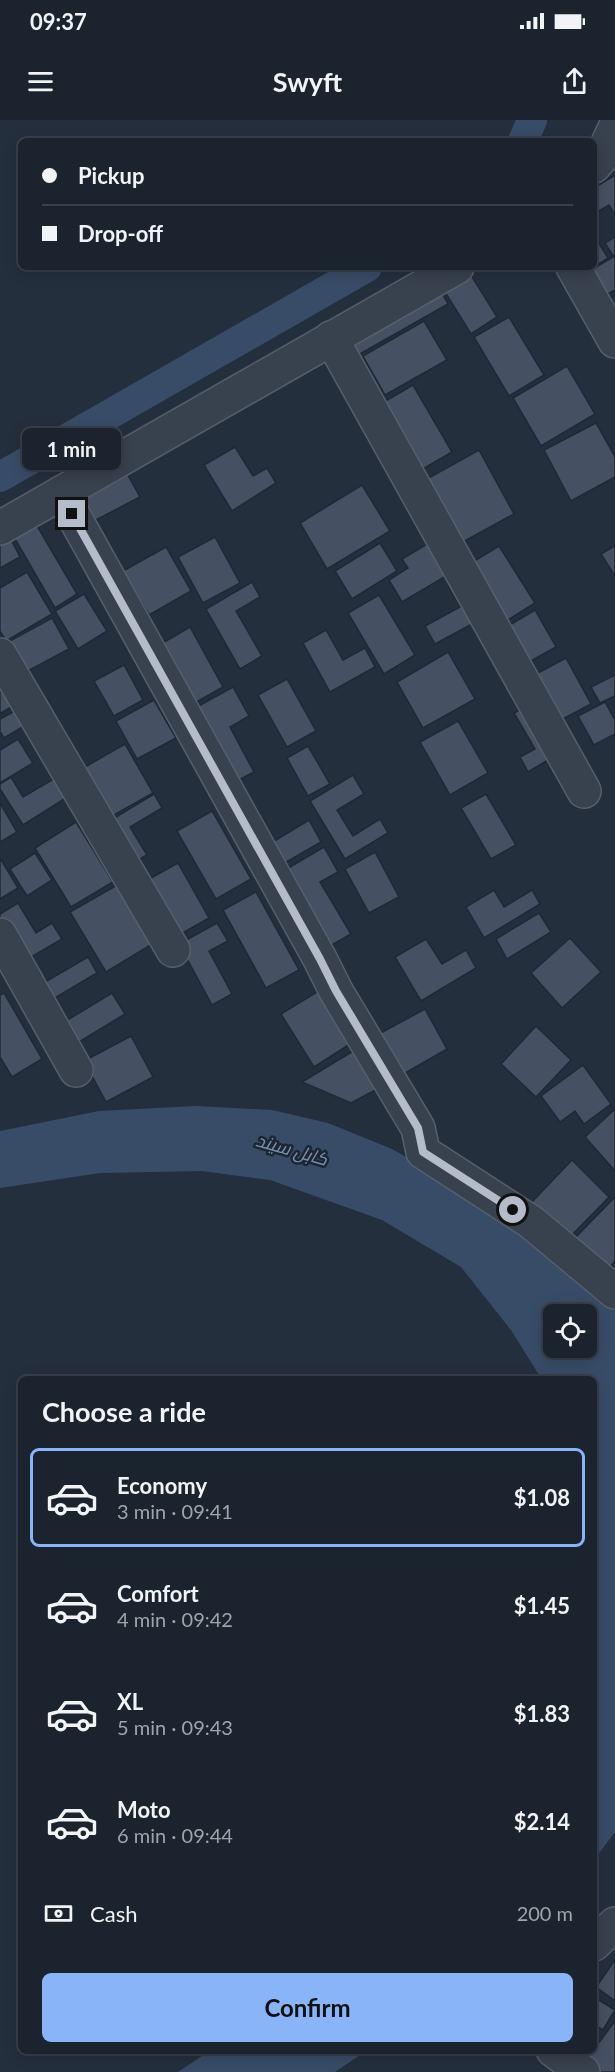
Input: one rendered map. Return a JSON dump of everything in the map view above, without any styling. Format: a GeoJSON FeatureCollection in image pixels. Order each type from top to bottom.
{"type":"FeatureCollection","features":[{"type":"Feature","properties":{"kind":"street"},"geometry":{"type":"LineString","coordinates":[[597,163],[615,128]]}},
{"type":"Feature","properties":{"kind":"street"},"geometry":{"type":"LineString","coordinates":[[0,528],[452,270]]}},
{"type":"Feature","properties":{"kind":"street"},"geometry":{"type":"LineString","coordinates":[[575,270],[615,341]]}},
{"type":"Feature","properties":{"kind":"street"},"geometry":{"type":"LineString","coordinates":[[331,338],[584,791]]}},
{"type":"Feature","properties":{"kind":"street"},"geometry":{"type":"LineString","coordinates":[[61,493],[336,991],[418,1128],[423,1152],[531,1222],[615,1292]]}},
{"type":"Feature","properties":{"kind":"street"},"geometry":{"type":"LineString","coordinates":[[0,655],[173,950]]}},
{"type":"Feature","properties":{"kind":"street"},"geometry":{"type":"LineString","coordinates":[[0,935],[76,1070]]}},
{"type":"Feature","properties":{"kind":"street"},"geometry":{"type":"LineString","coordinates":[[597,1941],[615,1924]]}},
{"type":"Feature","properties":{"kind":"street"},"geometry":{"type":"LineString","coordinates":[[558,2054],[583,2072]]}},
{"type":"Feature","properties":{"kind":"water","name":"کابل سيند"},"geometry":{"type":"Polygon","coordinates":[[[196,1106],[272,1110],[328,1123],[392,1149],[463,1189],[548,1248],[615,1311],[615,1832],[597,1856],[597,1376],[540,1376],[511,1330],[461,1267],[382,1220],[270,1180],[202,1171],[100,1173],[0,1188],[0,1131],[99,1111],[196,1106]]]}},
{"type":"Feature","properties":{"kind":"water"},"geometry":{"type":"Polygon","coordinates":[[[205,2054],[362,2054],[335,2072],[178,2072],[205,2054]]]}},
{"type":"Feature","properties":{"kind":"building"},"geometry":{"type":"Polygon","coordinates":[[[615,175],[615,215],[609,205],[597,212],[597,186],[615,175]]]}},
{"type":"Feature","properties":{"kind":"building"},"geometry":{"type":"Polygon","coordinates":[[[615,237],[615,254],[613,256],[605,243],[615,237]]]}},
{"type":"Feature","properties":{"kind":"building"},"geometry":{"type":"Polygon","coordinates":[[[597,240],[608,258],[597,265],[597,240]]]}},
{"type":"Feature","properties":{"kind":"building"},"geometry":{"type":"Polygon","coordinates":[[[615,256],[615,290],[604,296],[589,271],[597,270],[597,266],[615,256]]]}},
{"type":"Feature","properties":{"kind":"building"},"geometry":{"type":"Polygon","coordinates":[[[471,275],[497,317],[471,334],[445,292],[471,275]]]}},
{"type":"Feature","properties":{"kind":"building"},"geometry":{"type":"Polygon","coordinates":[[[436,283],[448,304],[358,355],[346,335],[436,283]]]}},
{"type":"Feature","properties":{"kind":"building"},"geometry":{"type":"Polygon","coordinates":[[[509,317],[544,375],[509,396],[474,337],[509,317]]]}},
{"type":"Feature","properties":{"kind":"building"},"geometry":{"type":"Polygon","coordinates":[[[424,321],[447,360],[385,395],[363,356],[424,321]]]}},
{"type":"Feature","properties":{"kind":"building"},"geometry":{"type":"Polygon","coordinates":[[[567,366],[595,414],[541,446],[513,398],[567,366]]]}},
{"type":"Feature","properties":{"kind":"building"},"geometry":{"type":"Polygon","coordinates":[[[413,385],[452,452],[421,470],[382,403],[413,385]]]}},
{"type":"Feature","properties":{"kind":"building"},"geometry":{"type":"Polygon","coordinates":[[[596,423],[615,457],[615,477],[571,501],[544,450],[596,423]]]}},
{"type":"Feature","properties":{"kind":"building"},"geometry":{"type":"Polygon","coordinates":[[[235,447],[253,476],[267,468],[276,483],[232,511],[204,465],[235,447]]]}},
{"type":"Feature","properties":{"kind":"building"},"geometry":{"type":"Polygon","coordinates":[[[479,450],[514,514],[461,543],[425,480],[479,450]]]}},
{"type":"Feature","properties":{"kind":"building"},"geometry":{"type":"Polygon","coordinates":[[[125,470],[140,497],[92,522],[78,495],[125,470]]]}},
{"type":"Feature","properties":{"kind":"building"},"geometry":{"type":"Polygon","coordinates":[[[362,485],[390,531],[327,569],[300,523],[362,485]]]}},
{"type":"Feature","properties":{"kind":"building"},"geometry":{"type":"Polygon","coordinates":[[[33,519],[77,594],[55,608],[11,532],[33,519]]]}},
{"type":"Feature","properties":{"kind":"building"},"geometry":{"type":"Polygon","coordinates":[[[7,532],[20,557],[0,568],[0,536],[7,532]]]}},
{"type":"Feature","properties":{"kind":"building"},"geometry":{"type":"Polygon","coordinates":[[[215,537],[240,583],[203,603],[178,557],[215,537]]]}},
{"type":"Feature","properties":{"kind":"building"},"geometry":{"type":"Polygon","coordinates":[[[380,543],[397,571],[352,599],[335,571],[380,543]]]}},
{"type":"Feature","properties":{"kind":"building"},"geometry":{"type":"Polygon","coordinates":[[[427,544],[446,576],[402,602],[389,580],[408,568],[402,559],[427,544]]]}},
{"type":"Feature","properties":{"kind":"building"},"geometry":{"type":"Polygon","coordinates":[[[499,546],[535,603],[506,621],[471,563],[499,546]]]}},
{"type":"Feature","properties":{"kind":"building"},"geometry":{"type":"Polygon","coordinates":[[[615,546],[615,576],[601,554],[615,546]]]}},
{"type":"Feature","properties":{"kind":"building"},"geometry":{"type":"Polygon","coordinates":[[[166,547],[191,591],[149,615],[123,571],[166,547]]]}},
{"type":"Feature","properties":{"kind":"building"},"geometry":{"type":"Polygon","coordinates":[[[27,572],[52,614],[6,641],[0,631],[0,588],[27,572]]]}},
{"type":"Feature","properties":{"kind":"building"},"geometry":{"type":"Polygon","coordinates":[[[461,578],[483,618],[435,644],[425,626],[460,607],[448,585],[461,578]]]}},
{"type":"Feature","properties":{"kind":"building"},"geometry":{"type":"Polygon","coordinates":[[[252,582],[260,597],[236,611],[262,656],[240,669],[206,609],[252,582]]]}},
{"type":"Feature","properties":{"kind":"building"},"geometry":{"type":"Polygon","coordinates":[[[84,594],[107,631],[78,649],[55,611],[84,594]]]}},
{"type":"Feature","properties":{"kind":"building"},"geometry":{"type":"Polygon","coordinates":[[[379,595],[415,655],[384,674],[348,613],[379,595]]]}},
{"type":"Feature","properties":{"kind":"building"},"geometry":{"type":"Polygon","coordinates":[[[535,610],[556,647],[529,662],[508,626],[535,610]]]}},
{"type":"Feature","properties":{"kind":"building"},"geometry":{"type":"Polygon","coordinates":[[[52,618],[69,649],[24,673],[8,642],[52,618]]]}},
{"type":"Feature","properties":{"kind":"building"},"geometry":{"type":"Polygon","coordinates":[[[190,627],[223,687],[193,704],[159,645],[190,627]]]}},
{"type":"Feature","properties":{"kind":"building"},"geometry":{"type":"Polygon","coordinates":[[[326,630],[343,660],[365,648],[375,667],[330,692],[303,643],[326,630]]]}},
{"type":"Feature","properties":{"kind":"building"},"geometry":{"type":"Polygon","coordinates":[[[448,652],[475,699],[423,728],[397,682],[448,652]]]}},
{"type":"Feature","properties":{"kind":"building"},"geometry":{"type":"Polygon","coordinates":[[[566,658],[591,704],[561,720],[536,674],[566,658]]]}},
{"type":"Feature","properties":{"kind":"building"},"geometry":{"type":"Polygon","coordinates":[[[124,665],[143,700],[114,716],[94,681],[124,665]]]}},
{"type":"Feature","properties":{"kind":"building"},"geometry":{"type":"Polygon","coordinates":[[[0,669],[20,702],[1,713],[0,712],[0,669]]]}},
{"type":"Feature","properties":{"kind":"building"},"geometry":{"type":"Polygon","coordinates":[[[615,675],[615,696],[600,703],[591,687],[615,675]]]}},
{"type":"Feature","properties":{"kind":"building"},"geometry":{"type":"Polygon","coordinates":[[[287,679],[316,731],[287,747],[258,695],[287,679]]]}},
{"type":"Feature","properties":{"kind":"building"},"geometry":{"type":"Polygon","coordinates":[[[233,687],[249,716],[230,727],[254,772],[235,782],[195,708],[233,687]]]}},
{"type":"Feature","properties":{"kind":"building"},"geometry":{"type":"Polygon","coordinates":[[[154,700],[176,738],[137,759],[116,721],[154,700]]]}},
{"type":"Feature","properties":{"kind":"building"},"geometry":{"type":"Polygon","coordinates":[[[605,702],[615,720],[615,734],[594,745],[578,716],[605,702]]]}},
{"type":"Feature","properties":{"kind":"building"},"geometry":{"type":"Polygon","coordinates":[[[532,703],[561,752],[528,772],[520,757],[535,749],[514,713],[532,703]]]}},
{"type":"Feature","properties":{"kind":"building"},"geometry":{"type":"Polygon","coordinates":[[[22,707],[31,722],[4,738],[0,732],[0,719],[22,707]]]}},
{"type":"Feature","properties":{"kind":"building"},"geometry":{"type":"Polygon","coordinates":[[[458,721],[488,773],[450,795],[420,742],[458,721]]]}},
{"type":"Feature","properties":{"kind":"building"},"geometry":{"type":"Polygon","coordinates":[[[18,739],[33,763],[0,783],[0,750],[18,739]]]}},
{"type":"Feature","properties":{"kind":"building"},"geometry":{"type":"Polygon","coordinates":[[[125,744],[153,793],[105,820],[78,771],[125,744]]]}},
{"type":"Feature","properties":{"kind":"building"},"geometry":{"type":"Polygon","coordinates":[[[308,746],[330,784],[308,796],[287,758],[308,746]]]}},
{"type":"Feature","properties":{"kind":"building"},"geometry":{"type":"Polygon","coordinates":[[[353,775],[364,794],[337,810],[353,836],[380,819],[388,833],[345,859],[310,801],[353,775]]]}},
{"type":"Feature","properties":{"kind":"building"},"geometry":{"type":"Polygon","coordinates":[[[11,777],[23,797],[57,777],[69,796],[23,825],[0,789],[0,784],[11,777]]]}},
{"type":"Feature","properties":{"kind":"building"},"geometry":{"type":"Polygon","coordinates":[[[154,794],[162,808],[130,827],[147,855],[131,864],[106,823],[154,794]]]}},
{"type":"Feature","properties":{"kind":"building"},"geometry":{"type":"Polygon","coordinates":[[[486,794],[516,845],[491,859],[461,808],[486,794]]]}},
{"type":"Feature","properties":{"kind":"building"},"geometry":{"type":"Polygon","coordinates":[[[0,803],[17,832],[0,842],[0,803]]]}},
{"type":"Feature","properties":{"kind":"building"},"geometry":{"type":"Polygon","coordinates":[[[212,811],[251,879],[216,899],[177,831],[212,811]]]}},
{"type":"Feature","properties":{"kind":"building"},"geometry":{"type":"Polygon","coordinates":[[[309,820],[321,842],[283,864],[271,843],[309,820]]]}},
{"type":"Feature","properties":{"kind":"building"},"geometry":{"type":"Polygon","coordinates":[[[76,822],[113,882],[71,907],[35,848],[76,822]]]}},
{"type":"Feature","properties":{"kind":"building"},"geometry":{"type":"Polygon","coordinates":[[[324,847],[338,872],[320,882],[351,934],[330,946],[285,870],[324,847]]]}},
{"type":"Feature","properties":{"kind":"building"},"geometry":{"type":"Polygon","coordinates":[[[375,852],[399,897],[369,913],[345,869],[375,852]]]}},
{"type":"Feature","properties":{"kind":"building"},"geometry":{"type":"Polygon","coordinates":[[[35,853],[52,880],[27,896],[10,869],[35,853]]]}},
{"type":"Feature","properties":{"kind":"building"},"geometry":{"type":"Polygon","coordinates":[[[0,858],[18,888],[0,899],[0,858]]]}},
{"type":"Feature","properties":{"kind":"building"},"geometry":{"type":"Polygon","coordinates":[[[178,863],[209,918],[172,939],[140,884],[178,863]]]}},
{"type":"Feature","properties":{"kind":"building"},"geometry":{"type":"Polygon","coordinates":[[[119,884],[154,943],[106,972],[70,912],[119,884]]]}},
{"type":"Feature","properties":{"kind":"building"},"geometry":{"type":"Polygon","coordinates":[[[494,890],[504,907],[532,890],[540,904],[484,938],[466,907],[494,890]]]}},
{"type":"Feature","properties":{"kind":"building"},"geometry":{"type":"Polygon","coordinates":[[[256,892],[299,970],[266,988],[223,910],[256,892]]]}},
{"type":"Feature","properties":{"kind":"building"},"geometry":{"type":"Polygon","coordinates":[[[18,903],[36,933],[52,923],[62,939],[26,960],[0,917],[0,914],[18,903]]]}},
{"type":"Feature","properties":{"kind":"building"},"geometry":{"type":"Polygon","coordinates":[[[539,913],[551,932],[507,959],[496,939],[539,913]]]}},
{"type":"Feature","properties":{"kind":"building"},"geometry":{"type":"Polygon","coordinates":[[[217,923],[228,941],[209,951],[232,994],[212,1005],[179,944],[217,923]]]}},
{"type":"Feature","properties":{"kind":"building"},"geometry":{"type":"Polygon","coordinates":[[[570,938],[601,972],[562,1008],[531,973],[570,938]]]}},
{"type":"Feature","properties":{"kind":"building"},"geometry":{"type":"Polygon","coordinates":[[[426,939],[442,964],[466,950],[476,968],[421,1001],[395,957],[426,939]]]}},
{"type":"Feature","properties":{"kind":"building"},"geometry":{"type":"Polygon","coordinates":[[[88,957],[97,973],[48,1002],[38,986],[88,957]]]}},
{"type":"Feature","properties":{"kind":"building"},"geometry":{"type":"Polygon","coordinates":[[[325,987],[358,1039],[314,1067],[281,1014],[325,987]]]}},
{"type":"Feature","properties":{"kind":"building"},"geometry":{"type":"Polygon","coordinates":[[[4,993],[42,1059],[12,1077],[0,1057],[0,995],[4,993]]]}},
{"type":"Feature","properties":{"kind":"building"},"geometry":{"type":"Polygon","coordinates":[[[112,993],[125,1014],[74,1045],[61,1024],[112,993]]]}},
{"type":"Feature","properties":{"kind":"building"},"geometry":{"type":"Polygon","coordinates":[[[425,1009],[447,1049],[400,1076],[377,1035],[425,1009]]]}},
{"type":"Feature","properties":{"kind":"building"},"geometry":{"type":"Polygon","coordinates":[[[536,1026],[571,1060],[536,1097],[501,1064],[536,1026]]]}},
{"type":"Feature","properties":{"kind":"building"},"geometry":{"type":"Polygon","coordinates":[[[131,1036],[153,1077],[106,1102],[84,1061],[131,1036]]]}},
{"type":"Feature","properties":{"kind":"building"},"geometry":{"type":"Polygon","coordinates":[[[363,1045],[383,1086],[351,1103],[302,1082],[363,1045]]]}},
{"type":"Feature","properties":{"kind":"building"},"geometry":{"type":"Polygon","coordinates":[[[583,1065],[611,1104],[584,1124],[575,1111],[560,1122],[541,1096],[583,1065]]]}},
{"type":"Feature","properties":{"kind":"building"},"geometry":{"type":"Polygon","coordinates":[[[615,1109],[615,1171],[585,1137],[615,1109]]]}},
{"type":"Feature","properties":{"kind":"building"},"geometry":{"type":"Polygon","coordinates":[[[572,1160],[609,1197],[568,1239],[531,1203],[572,1160]]]}},
{"type":"Feature","properties":{"kind":"building"},"geometry":{"type":"Polygon","coordinates":[[[615,1197],[615,1261],[606,1271],[574,1239],[615,1197]]]}},
{"type":"Feature","properties":{"kind":"building"},"geometry":{"type":"Polygon","coordinates":[[[615,1960],[615,2001],[597,1986],[615,1960]]]}},
{"type":"Feature","properties":{"kind":"building"},"geometry":{"type":"Polygon","coordinates":[[[597,1999],[615,2010],[603,2030],[597,2026],[597,1999]]]}},
{"type":"Feature","properties":{"kind":"building"},"geometry":{"type":"Polygon","coordinates":[[[615,2021],[615,2072],[602,2072],[586,2060],[590,2054],[597,2054],[597,2045],[615,2021]]]}},
{"type":"Feature","properties":{"kind":"waterway"},"geometry":{"type":"LineString","coordinates":[[524,138],[532,120]]}},
{"type":"Feature","properties":{"kind":"waterway"},"geometry":{"type":"LineString","coordinates":[[0,477],[362,270]]}},
{"type":"Feature","properties":{"kind":"route"},"geometry":{"type":"LineString","coordinates":[[72,514],[336,991],[418,1128],[423,1152],[513,1210]]}}]}
